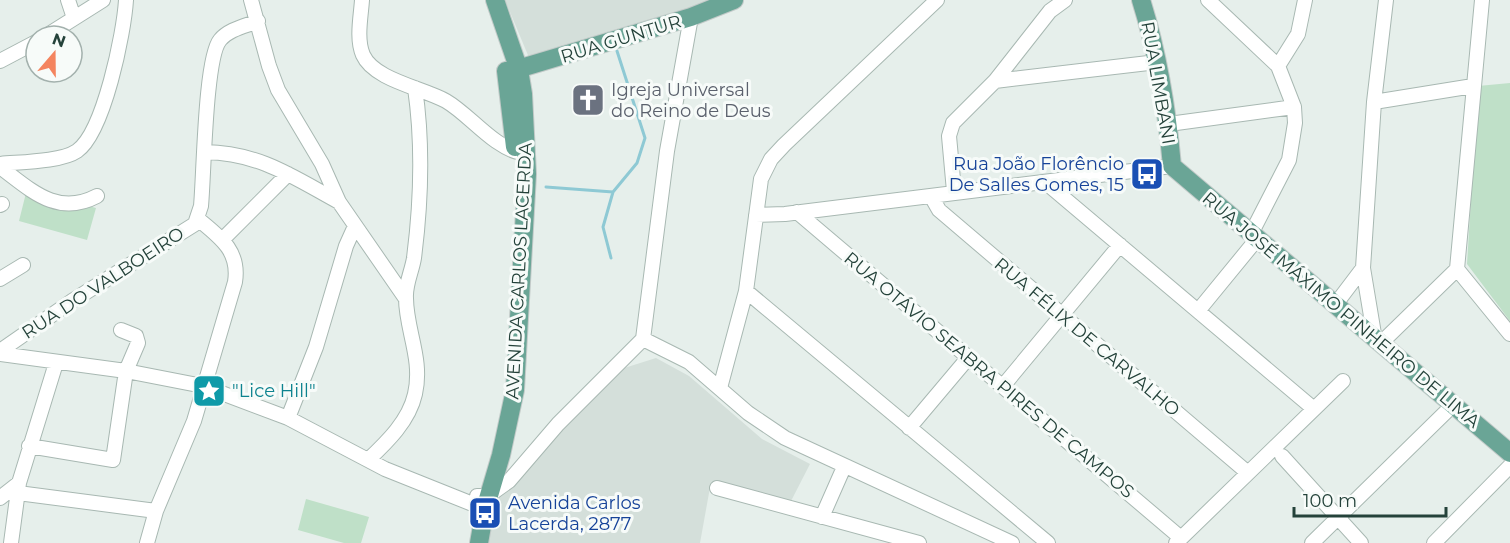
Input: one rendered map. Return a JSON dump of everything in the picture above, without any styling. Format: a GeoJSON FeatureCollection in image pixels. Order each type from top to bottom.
{"type":"FeatureCollection","features":[{"type":"Feature","properties":{"kind":"main road","name":"AVENIDA CARLOS LACERDA"},"geometry":{"type":"LineString","coordinates":[[486,0],[513,72]]}},
{"type":"Feature","properties":{"kind":"main road","name":"AVENIDA CARLOS LACERDA"},"geometry":{"type":"LineString","coordinates":[[467,543],[481,502],[502,406],[522,153],[513,72],[495,0]]}},
{"type":"Feature","properties":{"kind":"main road","name":"RUA GUNTUR"},"geometry":{"type":"LineString","coordinates":[[513,72],[691,17],[734,0]]}},
{"type":"Feature","properties":{"kind":"main road","name":"RUA LIMBANI"},"geometry":{"type":"LineString","coordinates":[[1141,0],[1157,62],[1168,124],[1172,166]]}},
{"type":"Feature","properties":{"kind":"main road","name":"RUA JOSÉ MÁXIMO PINHEIRO DE LIMA"},"geometry":{"type":"LineString","coordinates":[[1172,166],[1510,453]]}},
{"type":"Feature","properties":{"kind":"main road","name":"AVENIDA CARLOS LACERDA"},"geometry":{"type":"LineString","coordinates":[[479,543],[481,502]]}},
{"type":"Feature","properties":{"kind":"street"},"geometry":{"type":"LineString","coordinates":[[68,0],[76,17]]}},
{"type":"Feature","properties":{"kind":"street"},"geometry":{"type":"LineString","coordinates":[[65,24],[103,0]]}},
{"type":"Feature","properties":{"kind":"street"},"geometry":{"type":"LineString","coordinates":[[0,166],[63,155],[76,151],[85,142],[96,121],[116,62],[124,28],[126,0]]}},
{"type":"Feature","properties":{"kind":"street"},"geometry":{"type":"LineString","coordinates":[[251,0],[278,90],[322,164],[339,202],[405,299]]}},
{"type":"Feature","properties":{"kind":"street"},"geometry":{"type":"LineString","coordinates":[[362,0],[360,39],[363,55],[380,73],[446,101],[522,153]]}},
{"type":"Feature","properties":{"kind":"street"},"geometry":{"type":"LineString","coordinates":[[720,388],[746,291],[756,215],[765,169],[776,154],[937,0]]}},
{"type":"Feature","properties":{"kind":"street"},"geometry":{"type":"LineString","coordinates":[[954,191],[950,129],[958,116],[995,81],[1050,11],[1065,0]]}},
{"type":"Feature","properties":{"kind":"street"},"geometry":{"type":"LineString","coordinates":[[1198,311],[1254,236],[1289,160],[1294,123],[1294,107],[1278,66],[1208,0]]}},
{"type":"Feature","properties":{"kind":"street"},"geometry":{"type":"LineString","coordinates":[[1278,66],[1298,34],[1305,0]]}},
{"type":"Feature","properties":{"kind":"street"},"geometry":{"type":"LineString","coordinates":[[1377,342],[1363,268],[1374,102],[1386,0]]}},
{"type":"Feature","properties":{"kind":"street"},"geometry":{"type":"LineString","coordinates":[[1377,342],[1457,269],[1482,0]]}},
{"type":"Feature","properties":{"kind":"street"},"geometry":{"type":"LineString","coordinates":[[0,352],[56,363],[126,371],[203,386],[288,418],[368,460],[481,502],[509,481],[552,430],[643,339],[664,180],[691,17]]}},
{"type":"Feature","properties":{"kind":"street","name":"RUA DO VALBOEIRO"},"geometry":{"type":"LineString","coordinates":[[0,352],[72,301],[166,244],[198,219],[205,152],[208,90],[216,46],[231,32],[258,21]]}},
{"type":"Feature","properties":{"kind":"street"},"geometry":{"type":"LineString","coordinates":[[0,61],[24,48]]}},
{"type":"Feature","properties":{"kind":"street"},"geometry":{"type":"LineString","coordinates":[[995,81],[1157,62]]}},
{"type":"Feature","properties":{"kind":"street"},"geometry":{"type":"LineString","coordinates":[[1374,102],[1473,86]]}},
{"type":"Feature","properties":{"kind":"street"},"geometry":{"type":"LineString","coordinates":[[368,460],[404,421],[416,393],[416,358],[405,299],[414,258],[419,196],[415,88]]}},
{"type":"Feature","properties":{"kind":"street"},"geometry":{"type":"LineString","coordinates":[[1168,124],[1294,107]]}},
{"type":"Feature","properties":{"kind":"street"},"geometry":{"type":"LineString","coordinates":[[205,152],[248,156],[272,164],[339,202]]}},
{"type":"Feature","properties":{"kind":"street"},"geometry":{"type":"LineString","coordinates":[[0,166],[41,198],[68,204],[84,203],[97,196]]}},
{"type":"Feature","properties":{"kind":"street"},"geometry":{"type":"LineString","coordinates":[[756,215],[797,212],[1172,166]]}},
{"type":"Feature","properties":{"kind":"street"},"geometry":{"type":"LineString","coordinates":[[223,239],[259,206],[288,174]]}},
{"type":"Feature","properties":{"kind":"street"},"geometry":{"type":"LineString","coordinates":[[1045,182],[1314,410]]}},
{"type":"Feature","properties":{"kind":"street","name":"RUA FÉLIX DE CARVALHO"},"geometry":{"type":"LineString","coordinates":[[931,196],[939,210],[1248,473]]}},
{"type":"Feature","properties":{"kind":"street","name":"RUA OTÁVIO SEABRA PIRES DE CAMPOS"},"geometry":{"type":"LineString","coordinates":[[797,212],[1003,386],[1178,541]]}},
{"type":"Feature","properties":{"kind":"street"},"geometry":{"type":"LineString","coordinates":[[147,543],[156,511],[194,421],[237,272],[233,254],[223,239],[198,219]]}},
{"type":"Feature","properties":{"kind":"street"},"geometry":{"type":"LineString","coordinates":[[288,418],[304,383],[346,246],[355,226]]}},
{"type":"Feature","properties":{"kind":"street"},"geometry":{"type":"LineString","coordinates":[[1003,386],[1120,245]]}},
{"type":"Feature","properties":{"kind":"street"},"geometry":{"type":"LineString","coordinates":[[0,279],[23,265]]}},
{"type":"Feature","properties":{"kind":"street"},"geometry":{"type":"LineString","coordinates":[[1335,305],[1363,268]]}},
{"type":"Feature","properties":{"kind":"street"},"geometry":{"type":"LineString","coordinates":[[1457,269],[1510,333]]}},
{"type":"Feature","properties":{"kind":"street"},"geometry":{"type":"LineString","coordinates":[[746,291],[1048,543]]}},
{"type":"Feature","properties":{"kind":"street"},"geometry":{"type":"LineString","coordinates":[[29,446],[113,460],[126,371],[138,339],[121,330]]}},
{"type":"Feature","properties":{"kind":"street"},"geometry":{"type":"LineString","coordinates":[[643,339],[689,362],[767,428],[844,467],[1012,543]]}},
{"type":"Feature","properties":{"kind":"street"},"geometry":{"type":"LineString","coordinates":[[909,428],[968,357]]}},
{"type":"Feature","properties":{"kind":"street"},"geometry":{"type":"LineString","coordinates":[[11,543],[19,488],[29,446],[56,363]]}},
{"type":"Feature","properties":{"kind":"street"},"geometry":{"type":"LineString","coordinates":[[1178,541],[1343,381]]}},
{"type":"Feature","properties":{"kind":"street"},"geometry":{"type":"LineString","coordinates":[[1312,543],[1453,405]]}},
{"type":"Feature","properties":{"kind":"street"},"geometry":{"type":"LineString","coordinates":[[1282,456],[1361,543]]}},
{"type":"Feature","properties":{"kind":"street"},"geometry":{"type":"LineString","coordinates":[[1434,543],[1510,466]]}},
{"type":"Feature","properties":{"kind":"street"},"geometry":{"type":"LineString","coordinates":[[822,517],[844,467]]}},
{"type":"Feature","properties":{"kind":"street"},"geometry":{"type":"LineString","coordinates":[[0,498],[19,488],[156,511]]}},
{"type":"Feature","properties":{"kind":"street"},"geometry":{"type":"LineString","coordinates":[[717,488],[919,543]]}},
{"type":"Feature","properties":{"kind":"shaded area"},"geometry":{"type":"Polygon","coordinates":[[[505,0],[724,0],[530,60],[505,0]]]}},
{"type":"Feature","properties":{"kind":"shaded area"},"geometry":{"type":"Polygon","coordinates":[[[656,358],[689,376],[762,439],[810,464],[790,503],[711,482],[700,543],[487,543],[498,493],[618,370],[656,358]]]}},
{"type":"Feature","properties":{"kind":"green space"},"geometry":{"type":"Polygon","coordinates":[[[1510,83],[1510,321],[1467,264],[1478,86],[1510,83]]]}},
{"type":"Feature","properties":{"kind":"green space"},"geometry":{"type":"Polygon","coordinates":[[[27,189],[96,208],[87,240],[19,221],[27,189]]]}},
{"type":"Feature","properties":{"kind":"green space"},"geometry":{"type":"Polygon","coordinates":[[[306,499],[369,517],[361,543],[344,543],[298,530],[306,499]]]}},
{"type":"Feature","properties":{"kind":"waterway"},"geometry":{"type":"LineString","coordinates":[[546,187],[613,192],[637,163],[645,138],[617,51]]}},
{"type":"Feature","properties":{"kind":"waterway"},"geometry":{"type":"LineString","coordinates":[[611,258],[603,227],[613,192]]}},
{"type":"Feature","properties":{"kind":"place","name":"Igreja Universal do Reino de Deus"},"geometry":{"type":"Point","coordinates":[588,100]}},
{"type":"Feature","properties":{"kind":"place","name":"Rua João Florêncio De Salles Gomes, 15"},"geometry":{"type":"Point","coordinates":[1147,174]}},
{"type":"Feature","properties":{"kind":"place","name":"\"Lice Hill\""},"geometry":{"type":"Point","coordinates":[209,391]}},
{"type":"Feature","properties":{"kind":"place","name":"Avenida Carlos Lacerda, 2877"},"geometry":{"type":"Point","coordinates":[485,513]}}]}
